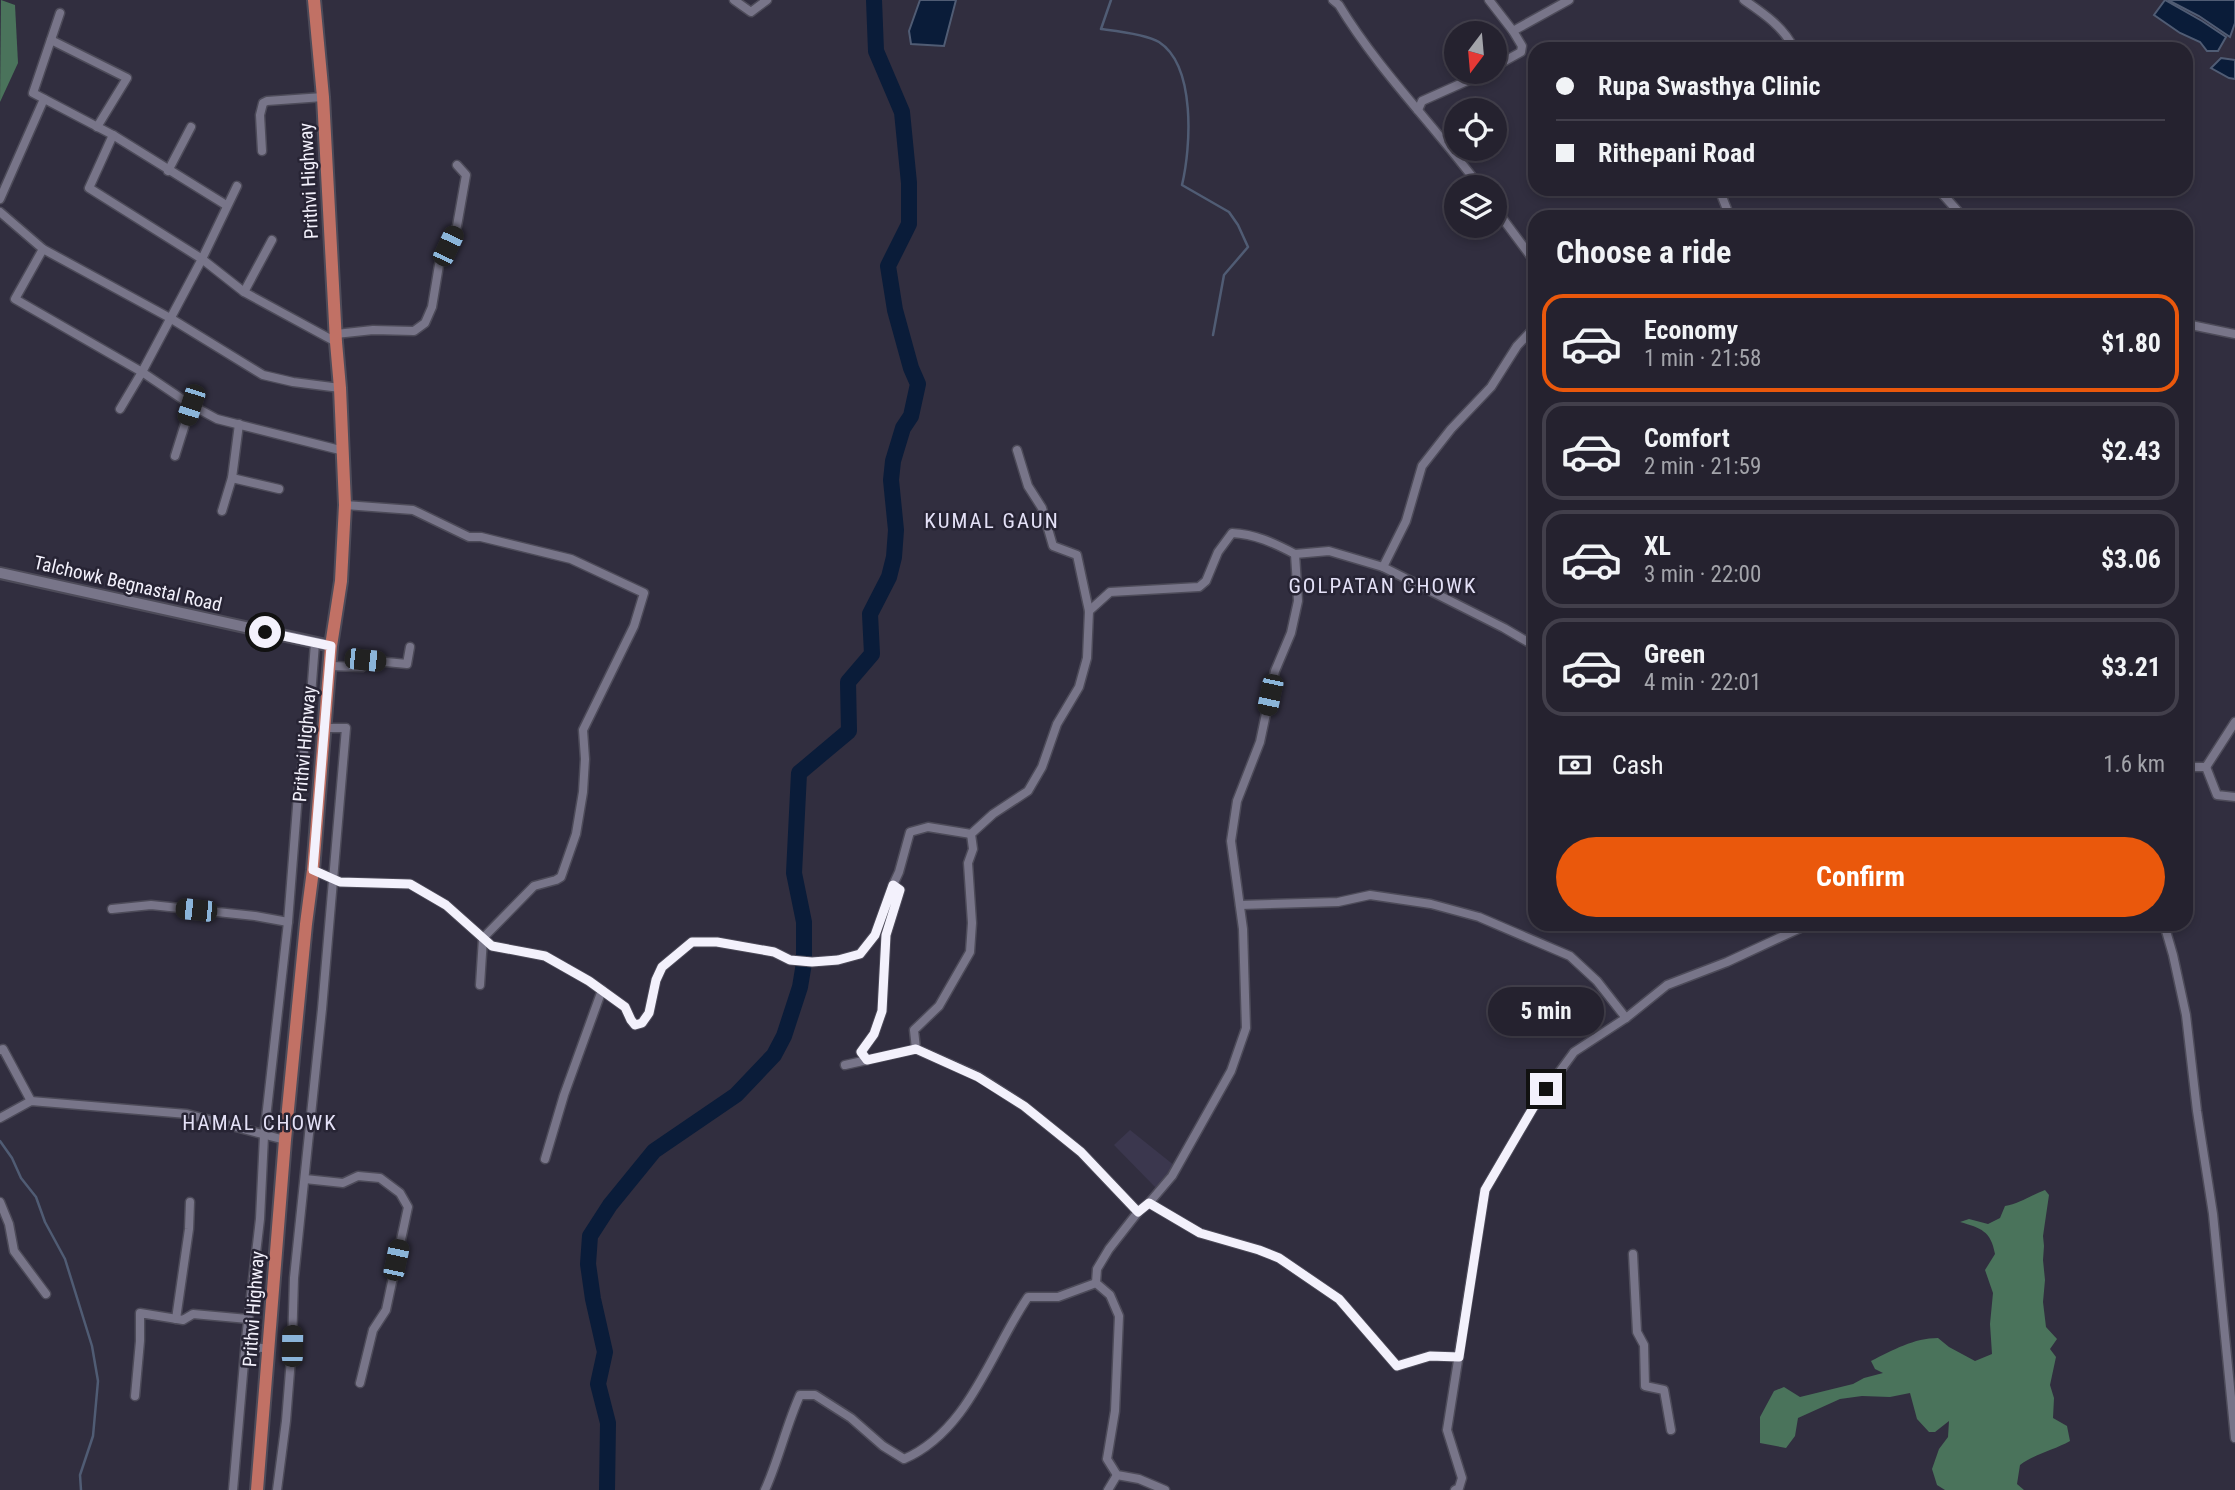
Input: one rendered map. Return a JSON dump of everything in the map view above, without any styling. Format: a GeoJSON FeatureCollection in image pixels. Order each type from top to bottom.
{"type":"FeatureCollection","features":[{"type":"Feature","properties":{"kind":"highway","name":"Prithvi Highway"},"geometry":{"type":"LineString","coordinates":[[257,1490],[285,1140],[313,870],[331,646],[341,581],[345,505],[323,97],[314,0]]}},
{"type":"Feature","properties":{"kind":"main road","name":"Talchowk Begnastal Road"},"geometry":{"type":"LineString","coordinates":[[0,573],[331,646]]}},
{"type":"Feature","properties":{"kind":"street"},"geometry":{"type":"LineString","coordinates":[[734,0],[751,12],[767,0]]}},
{"type":"Feature","properties":{"kind":"street"},"geometry":{"type":"LineString","coordinates":[[1333,0],[1380,66],[1471,175]]}},
{"type":"Feature","properties":{"kind":"street"},"geometry":{"type":"LineString","coordinates":[[1489,0],[1522,46],[1521,52],[1507,60]]}},
{"type":"Feature","properties":{"kind":"street"},"geometry":{"type":"LineString","coordinates":[[1513,31],[1569,0]]}},
{"type":"Feature","properties":{"kind":"street"},"geometry":{"type":"LineString","coordinates":[[1744,0],[1765,15],[1788,36],[1791,42]]}},
{"type":"Feature","properties":{"kind":"street"},"geometry":{"type":"LineString","coordinates":[[60,13],[33,93],[113,135],[226,205]]}},
{"type":"Feature","properties":{"kind":"street"},"geometry":{"type":"LineString","coordinates":[[51,40],[127,78],[97,127]]}},
{"type":"Feature","properties":{"kind":"street"},"geometry":{"type":"LineString","coordinates":[[1418,110],[1422,101],[1460,84]]}},
{"type":"Feature","properties":{"kind":"street"},"geometry":{"type":"LineString","coordinates":[[262,151],[260,115],[263,103],[323,97]]}},
{"type":"Feature","properties":{"kind":"street"},"geometry":{"type":"LineString","coordinates":[[0,199],[44,99]]}},
{"type":"Feature","properties":{"kind":"street"},"geometry":{"type":"LineString","coordinates":[[168,171],[191,127]]}},
{"type":"Feature","properties":{"kind":"street"},"geometry":{"type":"LineString","coordinates":[[113,135],[89,188],[202,259],[244,292],[336,338],[373,330],[414,331],[425,323],[432,307],[439,265],[457,226],[466,175],[457,165]]}},
{"type":"Feature","properties":{"kind":"street"},"geometry":{"type":"LineString","coordinates":[[120,409],[202,259],[237,186]]}},
{"type":"Feature","properties":{"kind":"street"},"geometry":{"type":"LineString","coordinates":[[1944,196],[1957,210]]}},
{"type":"Feature","properties":{"kind":"street"},"geometry":{"type":"LineString","coordinates":[[0,212],[43,249],[170,318],[263,375],[340,388]]}},
{"type":"Feature","properties":{"kind":"street"},"geometry":{"type":"LineString","coordinates":[[1507,224],[1528,253]]}},
{"type":"Feature","properties":{"kind":"street"},"geometry":{"type":"LineString","coordinates":[[244,292],[272,240]]}},
{"type":"Feature","properties":{"kind":"street"},"geometry":{"type":"LineString","coordinates":[[43,249],[15,299],[142,372],[217,419],[344,451]]}},
{"type":"Feature","properties":{"kind":"street"},"geometry":{"type":"LineString","coordinates":[[2193,325],[2235,334]]}},
{"type":"Feature","properties":{"kind":"street"},"geometry":{"type":"LineString","coordinates":[[1383,566],[1406,521],[1422,466],[1451,429],[1491,387],[1517,346],[1528,334]]}},
{"type":"Feature","properties":{"kind":"street"},"geometry":{"type":"LineString","coordinates":[[175,456],[191,405]]}},
{"type":"Feature","properties":{"kind":"street"},"geometry":{"type":"LineString","coordinates":[[222,511],[232,478],[239,424]]}},
{"type":"Feature","properties":{"kind":"street"},"geometry":{"type":"LineString","coordinates":[[971,834],[993,814],[1028,791],[1042,767],[1057,724],[1079,687],[1087,658],[1089,611],[1077,555],[1053,546],[1042,508],[1028,486],[1017,450]]}},
{"type":"Feature","properties":{"kind":"street"},"geometry":{"type":"LineString","coordinates":[[232,478],[279,489]]}},
{"type":"Feature","properties":{"kind":"street"},"geometry":{"type":"LineString","coordinates":[[345,505],[413,510],[468,537],[481,537],[570,559],[644,593],[634,626],[583,730],[583,792],[576,834],[561,877],[534,886],[483,937],[480,985]]}},
{"type":"Feature","properties":{"kind":"street"},"geometry":{"type":"LineString","coordinates":[[1089,611],[1110,592],[1199,587],[1206,581],[1218,552],[1232,533],[1250,534],[1295,554],[1329,551],[1383,566],[1528,642]]}},
{"type":"Feature","properties":{"kind":"street"},"geometry":{"type":"LineString","coordinates":[[1096,1283],[1097,1269],[1103,1259],[1138,1212],[1172,1176],[1231,1071],[1246,1028],[1243,929],[1231,841],[1237,801],[1260,742],[1275,671],[1291,633],[1298,601],[1295,554]]}},
{"type":"Feature","properties":{"kind":"street"},"geometry":{"type":"LineString","coordinates":[[233,1490],[260,1219],[264,1136],[315,643]]}},
{"type":"Feature","properties":{"kind":"street"},"geometry":{"type":"LineString","coordinates":[[330,666],[362,667],[365,660],[407,664],[410,647]]}},
{"type":"Feature","properties":{"kind":"street"},"geometry":{"type":"LineString","coordinates":[[2206,767],[2235,722]]}},
{"type":"Feature","properties":{"kind":"street"},"geometry":{"type":"LineString","coordinates":[[276,1490],[286,1421],[294,1278],[334,880],[346,728],[325,727]]}},
{"type":"Feature","properties":{"kind":"street"},"geometry":{"type":"LineString","coordinates":[[2193,767],[2206,767]]}},
{"type":"Feature","properties":{"kind":"street"},"geometry":{"type":"LineString","coordinates":[[2206,767],[2217,795],[2235,797]]}},
{"type":"Feature","properties":{"kind":"street"},"geometry":{"type":"LineString","coordinates":[[313,870],[340,882],[410,884],[446,905],[492,946],[545,956],[602,990],[625,1007],[635,1025],[642,1023],[649,1013],[656,980],[662,967],[692,942],[717,942],[774,952],[790,960],[812,962],[838,960],[860,954],[875,935],[899,872],[910,832],[928,827],[971,834]]}},
{"type":"Feature","properties":{"kind":"street"},"geometry":{"type":"LineString","coordinates":[[916,1049],[914,1030],[939,1006],[971,952],[968,863],[973,849],[971,834]]}},
{"type":"Feature","properties":{"kind":"street"},"geometry":{"type":"LineString","coordinates":[[867,1060],[861,1052],[874,1034],[882,1011],[886,935],[900,890],[893,885]]}},
{"type":"Feature","properties":{"kind":"street"},"geometry":{"type":"LineString","coordinates":[[1240,905],[1338,902],[1370,895],[1430,904],[1479,917],[1570,956],[1597,981],[1626,1018]]}},
{"type":"Feature","properties":{"kind":"street"},"geometry":{"type":"LineString","coordinates":[[112,909],[150,905],[288,922]]}},
{"type":"Feature","properties":{"kind":"street"},"geometry":{"type":"LineString","coordinates":[[1455,1490],[1462,1478],[1447,1430],[1485,1190],[1533,1108],[1574,1052],[1626,1018],[1667,985],[1727,962],[1794,931]]}},
{"type":"Feature","properties":{"kind":"street"},"geometry":{"type":"LineString","coordinates":[[2166,931],[2186,1015],[2213,1214],[2235,1438]]}},
{"type":"Feature","properties":{"kind":"street"},"geometry":{"type":"LineString","coordinates":[[545,1159],[564,1095],[602,990]]}},
{"type":"Feature","properties":{"kind":"street"},"geometry":{"type":"LineString","coordinates":[[0,1050],[3,1049],[30,1101]]}},
{"type":"Feature","properties":{"kind":"street"},"geometry":{"type":"LineString","coordinates":[[845,1065],[916,1049],[978,1077],[1024,1106],[1081,1152],[1138,1212]]}},
{"type":"Feature","properties":{"kind":"street"},"geometry":{"type":"LineString","coordinates":[[0,1118],[30,1101],[187,1114],[285,1140]]}},
{"type":"Feature","properties":{"kind":"street"},"geometry":{"type":"LineString","coordinates":[[305,1179],[343,1184],[358,1176],[380,1178],[400,1193],[408,1207],[386,1310],[373,1330],[360,1383]]}},
{"type":"Feature","properties":{"kind":"street"},"geometry":{"type":"LineString","coordinates":[[0,1202],[9,1224],[14,1251],[46,1294]]}},
{"type":"Feature","properties":{"kind":"street"},"geometry":{"type":"LineString","coordinates":[[176,1319],[189,1229],[190,1202]]}},
{"type":"Feature","properties":{"kind":"street"},"geometry":{"type":"LineString","coordinates":[[1149,1203],[1200,1233],[1279,1258],[1339,1299],[1397,1366],[1430,1356],[1459,1357]]}},
{"type":"Feature","properties":{"kind":"street"},"geometry":{"type":"LineString","coordinates":[[1633,1254],[1637,1332],[1644,1345],[1645,1386],[1664,1390],[1671,1430]]}},
{"type":"Feature","properties":{"kind":"street"},"geometry":{"type":"LineString","coordinates":[[1096,1283],[1110,1295],[1119,1316],[1115,1411],[1107,1459],[1117,1475],[1139,1479],[1165,1490]]}},
{"type":"Feature","properties":{"kind":"street"},"geometry":{"type":"LineString","coordinates":[[765,1490],[786,1426],[800,1395],[815,1395],[851,1418],[904,1460],[922,1452],[950,1424],[974,1393],[1027,1297],[1058,1297],[1096,1283]]}},
{"type":"Feature","properties":{"kind":"street"},"geometry":{"type":"LineString","coordinates":[[135,1396],[141,1341],[139,1313],[183,1320],[193,1314],[248,1319]]}},
{"type":"Feature","properties":{"kind":"street"},"geometry":{"type":"LineString","coordinates":[[246,1346],[270,1349]]}},
{"type":"Feature","properties":{"kind":"street"},"geometry":{"type":"LineString","coordinates":[[1108,1490],[1117,1475]]}},
{"type":"Feature","properties":{"kind":"shaded area"},"geometry":{"type":"Polygon","coordinates":[[[1130,1130],[1175,1166],[1156,1188],[1114,1145],[1130,1130]]]}},
{"type":"Feature","properties":{"kind":"green space"},"geometry":{"type":"Polygon","coordinates":[[[1,0],[15,5],[18,63],[0,102],[1,0]]]}},
{"type":"Feature","properties":{"kind":"green space"},"geometry":{"type":"Polygon","coordinates":[[[2045,1190],[2049,1195],[2043,1236],[2043,1302],[2046,1327],[2057,1339],[2050,1349],[2056,1357],[2050,1385],[2054,1398],[2053,1418],[2067,1426],[2070,1441],[2020,1465],[2017,1484],[2024,1490],[1945,1490],[1937,1485],[1932,1469],[1939,1449],[1948,1437],[1949,1421],[1935,1432],[1929,1432],[1917,1419],[1910,1393],[1890,1397],[1862,1396],[1840,1399],[1798,1418],[1795,1436],[1786,1448],[1760,1443],[1760,1417],[1774,1391],[1784,1387],[1800,1397],[1853,1384],[1883,1373],[1875,1369],[1871,1361],[1921,1340],[1938,1338],[1975,1361],[1992,1354],[1990,1324],[1993,1293],[1985,1270],[1995,1254],[1988,1235],[1974,1226],[1960,1222],[1969,1219],[1988,1224],[2000,1218],[2005,1206],[2045,1190]]]}},
{"type":"Feature","properties":{"kind":"water"},"geometry":{"type":"Polygon","coordinates":[[[920,0],[956,0],[944,46],[911,44],[909,31],[920,0]]]}},
{"type":"Feature","properties":{"kind":"water"},"geometry":{"type":"Polygon","coordinates":[[[2165,0],[2226,37],[2218,51],[2207,51],[2200,42],[2180,33],[2154,15],[2165,0]]]}},
{"type":"Feature","properties":{"kind":"water"},"geometry":{"type":"Polygon","coordinates":[[[2168,0],[2235,0],[2235,23],[2230,37],[2199,16],[2168,0]]]}},
{"type":"Feature","properties":{"kind":"water"},"geometry":{"type":"Polygon","coordinates":[[[2221,58],[2235,60],[2235,79],[2211,68],[2221,58]]]}},
{"type":"Feature","properties":{"kind":"waterway"},"geometry":{"type":"LineString","coordinates":[[607,1490],[608,1423],[598,1384],[605,1352],[588,1264],[590,1236],[610,1205],[654,1151],[736,1095],[774,1055],[784,1036],[800,987],[804,963],[804,922],[794,873],[799,773],[849,731],[848,682],[872,654],[870,614],[889,577],[894,557],[896,530],[891,480],[893,461],[903,428],[911,416],[918,384],[895,310],[888,266],[909,224],[909,183],[902,112],[876,51],[874,0]]}},
{"type":"Feature","properties":{"kind":"waterway"},"geometry":{"type":"LineString","coordinates":[[1111,0],[1101,29],[1139,35],[1159,42],[1171,53],[1179,69],[1188,108],[1187,150],[1182,185],[1229,212],[1248,247],[1224,275],[1213,335]]}},
{"type":"Feature","properties":{"kind":"waterway"},"geometry":{"type":"LineString","coordinates":[[0,1141],[21,1178],[36,1197],[45,1222],[65,1259],[92,1346],[98,1381],[93,1436],[80,1475],[81,1490]]}},
{"type":"Feature","properties":{"kind":"district","name":"KUMAL GAUN"},"geometry":{"type":"Point","coordinates":[992,521]}},
{"type":"Feature","properties":{"kind":"district","name":"GOLPATAN CHOWK"},"geometry":{"type":"Point","coordinates":[1383,586]}},
{"type":"Feature","properties":{"kind":"district","name":"HAMAL CHOWK"},"geometry":{"type":"Point","coordinates":[260,1123]}},
{"type":"Feature","properties":{"kind":"route"},"geometry":{"type":"LineString","coordinates":[[265,632],[331,646],[313,870],[340,882],[410,884],[446,905],[492,946],[545,956],[589,981],[625,1007],[635,1025],[642,1023],[649,1013],[656,980],[662,967],[692,942],[717,942],[774,952],[790,960],[812,962],[838,960],[860,954],[875,935],[893,885],[900,890],[886,935],[882,1011],[874,1034],[861,1052],[867,1060],[916,1049],[978,1077],[1024,1106],[1081,1152],[1138,1212],[1149,1203],[1200,1233],[1279,1258],[1324,1288],[1339,1299],[1397,1366],[1430,1356],[1459,1357],[1485,1190],[1546,1089]]}}]}
